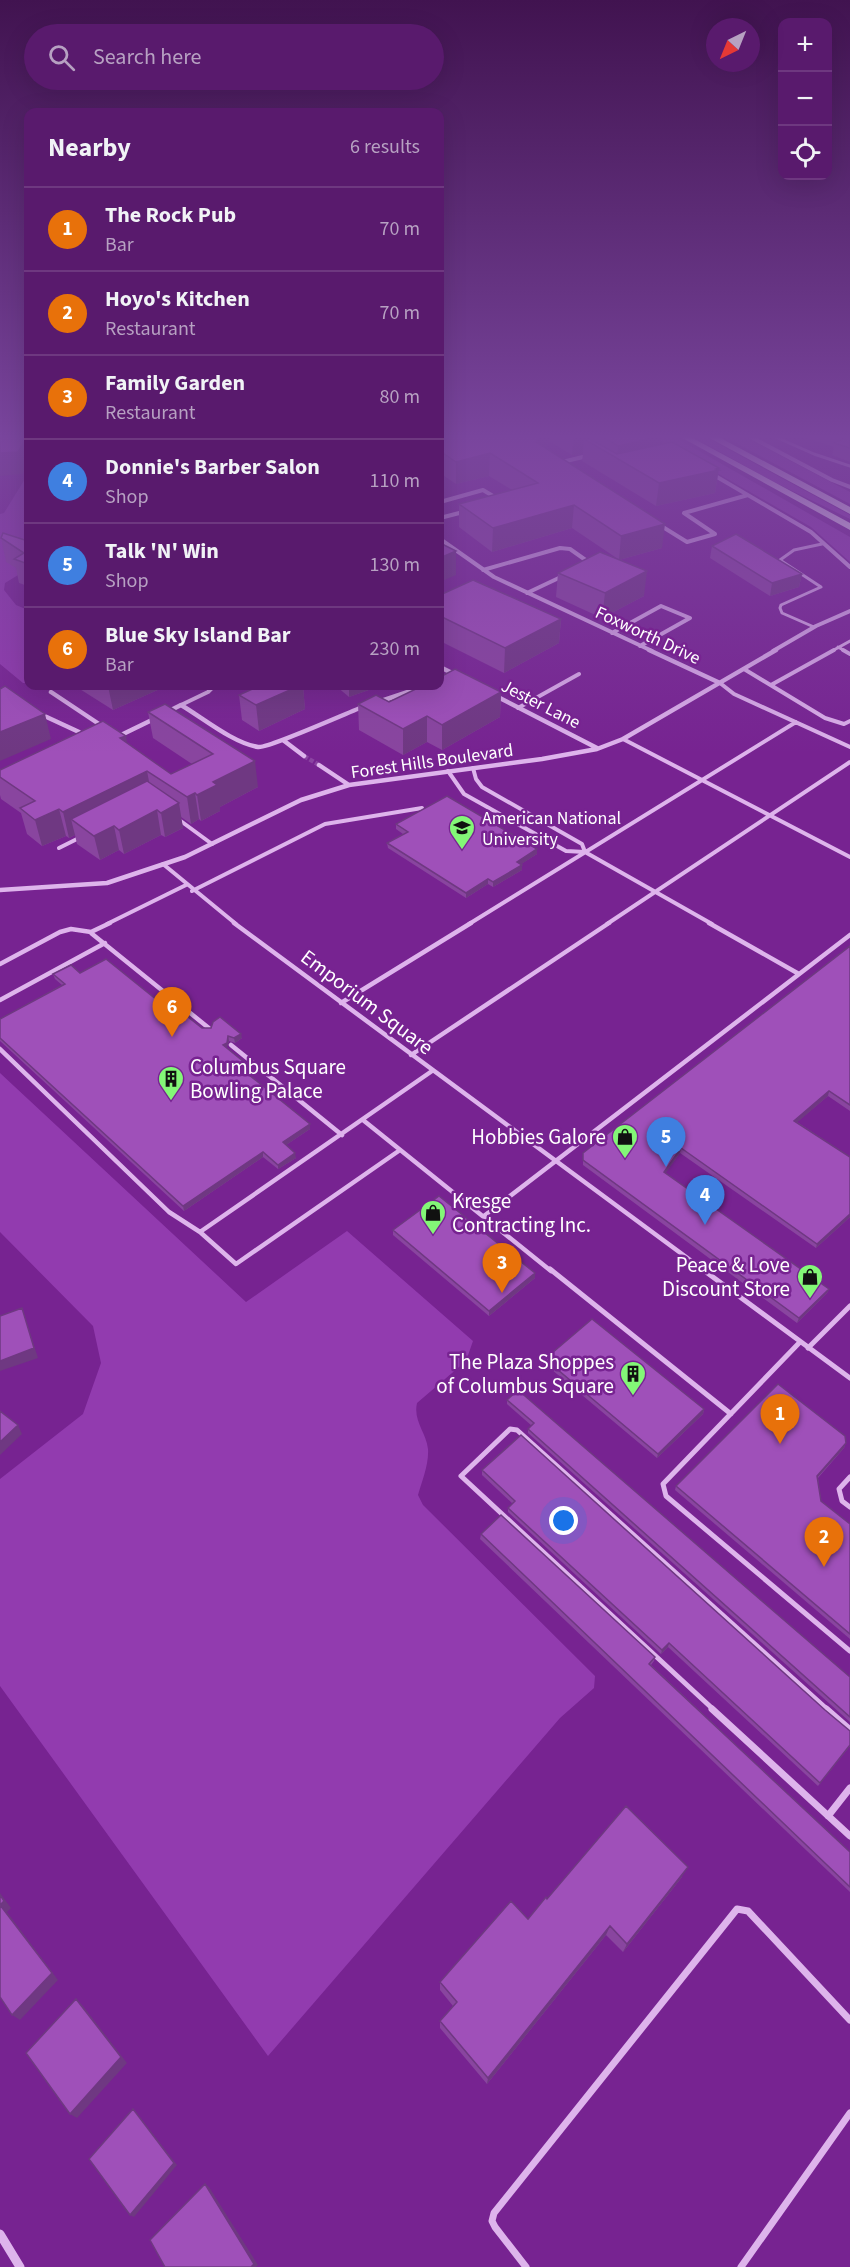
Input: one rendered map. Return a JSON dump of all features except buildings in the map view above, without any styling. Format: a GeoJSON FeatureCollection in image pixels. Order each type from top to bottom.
{"type":"FeatureCollection","features":[{"type":"Feature","properties":{"kind":"street"},"geometry":{"type":"LineString","coordinates":[[819,541],[850,567]]}},
{"type":"Feature","properties":{"kind":"street","name":"Foxworth Drive"},"geometry":{"type":"LineString","coordinates":[[444,542],[483,570],[720,683]]}},
{"type":"Feature","properties":{"kind":"street"},"geometry":{"type":"LineString","coordinates":[[483,570],[563,547],[587,561],[587,564],[577,569]]}},
{"type":"Feature","properties":{"kind":"street"},"geometry":{"type":"LineString","coordinates":[[527,592],[568,574]]}},
{"type":"Feature","properties":{"kind":"street"},"geometry":{"type":"LineString","coordinates":[[612,633],[661,606],[690,618],[640,646]]}},
{"type":"Feature","properties":{"kind":"street","name":"Forest Hills Boulevard"},"geometry":{"type":"LineString","coordinates":[[0,890],[106,883],[163,864],[212,844],[301,800],[349,785],[542,759],[597,748],[623,739],[814,627],[850,611]]}},
{"type":"Feature","properties":{"kind":"street"},"geometry":{"type":"LineString","coordinates":[[444,669],[462,679]]}},
{"type":"Feature","properties":{"kind":"street"},"geometry":{"type":"LineString","coordinates":[[446,677],[453,674]]}},
{"type":"Feature","properties":{"kind":"street"},"geometry":{"type":"LineString","coordinates":[[51,692],[119,736],[181,705],[251,747],[269,747],[337,715],[414,690]]}},
{"type":"Feature","properties":{"kind":"street","name":"Jester Lane"},"geometry":{"type":"LineString","coordinates":[[490,693],[597,748]]}},
{"type":"Feature","properties":{"kind":"street"},"geometry":{"type":"LineString","coordinates":[[32,710],[79,732],[81,739],[77,743]]}},
{"type":"Feature","properties":{"kind":"street"},"geometry":{"type":"LineString","coordinates":[[283,741],[304,756]]}},
{"type":"Feature","properties":{"kind":"street"},"geometry":{"type":"LineString","coordinates":[[319,765],[349,785]]}},
{"type":"Feature","properties":{"kind":"street"},"geometry":{"type":"LineString","coordinates":[[0,2234],[20,2267]]}},
{"type":"Feature","properties":{"kind":"lane"},"geometry":{"type":"LineString","coordinates":[[814,627],[782,613],[780,608],[781,605],[821,587],[780,560],[785,553],[795,549],[822,544]]}},
{"type":"Feature","properties":{"kind":"lane"},"geometry":{"type":"LineString","coordinates":[[771,685],[850,641]]}},
{"type":"Feature","properties":{"kind":"lane"},"geometry":{"type":"LineString","coordinates":[[838,647],[850,654]]}},
{"type":"Feature","properties":{"kind":"lane"},"geometry":{"type":"LineString","coordinates":[[744,669],[825,718],[844,724],[850,721]]}},
{"type":"Feature","properties":{"kind":"lane"},"geometry":{"type":"LineString","coordinates":[[518,708],[579,674]]}},
{"type":"Feature","properties":{"kind":"lane"},"geometry":{"type":"LineString","coordinates":[[720,683],[734,694],[850,747]]}},
{"type":"Feature","properties":{"kind":"lane"},"geometry":{"type":"LineString","coordinates":[[181,705],[210,690]]}},
{"type":"Feature","properties":{"kind":"lane"},"geometry":{"type":"LineString","coordinates":[[341,1003],[796,722]]}},
{"type":"Feature","properties":{"kind":"lane"},"geometry":{"type":"LineString","coordinates":[[623,739],[850,857]]}},
{"type":"Feature","properties":{"kind":"lane"},"geometry":{"type":"LineString","coordinates":[[411,1055],[850,762]]}},
{"type":"Feature","properties":{"kind":"lane"},"geometry":{"type":"LineString","coordinates":[[473,768],[476,779],[482,787],[582,844],[585,852]]}},
{"type":"Feature","properties":{"kind":"lane"},"geometry":{"type":"LineString","coordinates":[[448,771],[464,794],[566,851],[585,852],[799,974]]}},
{"type":"Feature","properties":{"kind":"lane"},"geometry":{"type":"LineString","coordinates":[[192,891],[326,824],[422,808]]}},
{"type":"Feature","properties":{"kind":"lane"},"geometry":{"type":"LineString","coordinates":[[169,813],[212,844]]}},
{"type":"Feature","properties":{"kind":"lane"},"geometry":{"type":"LineString","coordinates":[[59,848],[80,838]]}},
{"type":"Feature","properties":{"kind":"lane","name":"Emporium Square"},"geometry":{"type":"LineString","coordinates":[[163,864],[192,891],[341,1003],[850,1378]]}},
{"type":"Feature","properties":{"kind":"lane"},"geometry":{"type":"LineString","coordinates":[[91,932],[186,885]]}},
{"type":"Feature","properties":{"kind":"lane"},"geometry":{"type":"LineString","coordinates":[[0,964],[60,932],[71,929],[91,932],[210,1029]]}},
{"type":"Feature","properties":{"kind":"lane"},"geometry":{"type":"LineString","coordinates":[[484,1216],[850,935]]}},
{"type":"Feature","properties":{"kind":"lane"},"geometry":{"type":"LineString","coordinates":[[0,1000],[105,943]]}},
{"type":"Feature","properties":{"kind":"lane"},"geometry":{"type":"LineString","coordinates":[[231,1045],[342,1135]]}},
{"type":"Feature","properties":{"kind":"lane"},"geometry":{"type":"LineString","coordinates":[[0,1049],[169,1212],[200,1232],[236,1264],[400,1150]]}},
{"type":"Feature","properties":{"kind":"lane"},"geometry":{"type":"LineString","coordinates":[[200,1232],[432,1071]]}},
{"type":"Feature","properties":{"kind":"lane"},"geometry":{"type":"LineString","coordinates":[[363,1120],[730,1414]]}},
{"type":"Feature","properties":{"kind":"lane"},"geometry":{"type":"LineString","coordinates":[[808,1348],[850,1306]]}},
{"type":"Feature","properties":{"kind":"lane"},"geometry":{"type":"LineString","coordinates":[[800,1342],[663,1484],[666,1496],[850,1651]]}},
{"type":"Feature","properties":{"kind":"lane"},"geometry":{"type":"LineString","coordinates":[[850,1730],[517,1431],[510,1429],[462,1473],[461,1476],[850,1836]]}},
{"type":"Feature","properties":{"kind":"lane"},"geometry":{"type":"LineString","coordinates":[[850,1477],[839,1489],[842,1501],[850,1508]]}},
{"type":"Feature","properties":{"kind":"lane"},"geometry":{"type":"LineString","coordinates":[[828,1816],[850,1788]]}},
{"type":"Feature","properties":{"kind":"lane"},"geometry":{"type":"LineString","coordinates":[[526,2267],[495,2227],[492,2221],[494,2213],[737,1909],[748,1911],[850,2020]]}},
{"type":"Feature","properties":{"kind":"lane"},"geometry":{"type":"LineString","coordinates":[[741,2267],[850,2112]]}},
{"type":"Feature","properties":{"kind":"shaded area"},"geometry":{"type":"Polygon","coordinates":[[[0,541],[24,541],[24,571],[5,583],[4,590],[16,605],[24,608],[24,683],[0,664],[0,541]]]}},
{"type":"Feature","properties":{"kind":"shaded area"},"geometry":{"type":"Polygon","coordinates":[[[826,541],[850,541],[850,562],[826,541]]]}},
{"type":"Feature","properties":{"kind":"shaded area"},"geometry":{"type":"Polygon","coordinates":[[[0,1073],[246,1302],[347,1231],[473,1341],[466,1361],[417,1403],[418,1421],[428,1449],[418,1495],[423,1505],[595,1676],[594,1688],[560,1718],[268,2056],[0,1686],[0,1479],[83,1414],[101,1363],[93,1326],[0,1232],[0,1073]]]}},
{"type":"Feature","properties":{"kind":"tunnel"},"geometry":{"type":"LineString","coordinates":[[304,756],[319,765]]}},
{"type":"Feature","properties":{"kind":"place","name":"American National University"},"geometry":{"type":"Point","coordinates":[462,851]}},
{"type":"Feature","properties":{"kind":"place","name":"Blue Sky Island Bar"},"geometry":{"type":"Point","coordinates":[172,1037]}},
{"type":"Feature","properties":{"kind":"place","name":"Columbus Square Bowling Palace"},"geometry":{"type":"Point","coordinates":[171,1102]}},
{"type":"Feature","properties":{"kind":"place","name":"Hobbies Galore"},"geometry":{"type":"Point","coordinates":[625,1160]}},
{"type":"Feature","properties":{"kind":"place","name":"Talk 'N' Win"},"geometry":{"type":"Point","coordinates":[666,1167]}},
{"type":"Feature","properties":{"kind":"place","name":"Donnie's Barber Salon"},"geometry":{"type":"Point","coordinates":[705,1225]}},
{"type":"Feature","properties":{"kind":"place","name":"Kresge Contracting Inc."},"geometry":{"type":"Point","coordinates":[433,1236]}},
{"type":"Feature","properties":{"kind":"place","name":"Family Garden"},"geometry":{"type":"Point","coordinates":[502,1293]}},
{"type":"Feature","properties":{"kind":"place","name":"Peace & Love Discount Store"},"geometry":{"type":"Point","coordinates":[810,1300]}},
{"type":"Feature","properties":{"kind":"place","name":"The Plaza Shoppes of Columbus Square"},"geometry":{"type":"Point","coordinates":[633,1397]}},
{"type":"Feature","properties":{"kind":"place","name":"The Rock Pub"},"geometry":{"type":"Point","coordinates":[780,1444]}},
{"type":"Feature","properties":{"kind":"place","name":"Hoyo's Kitchen"},"geometry":{"type":"Point","coordinates":[824,1567]}}]}
